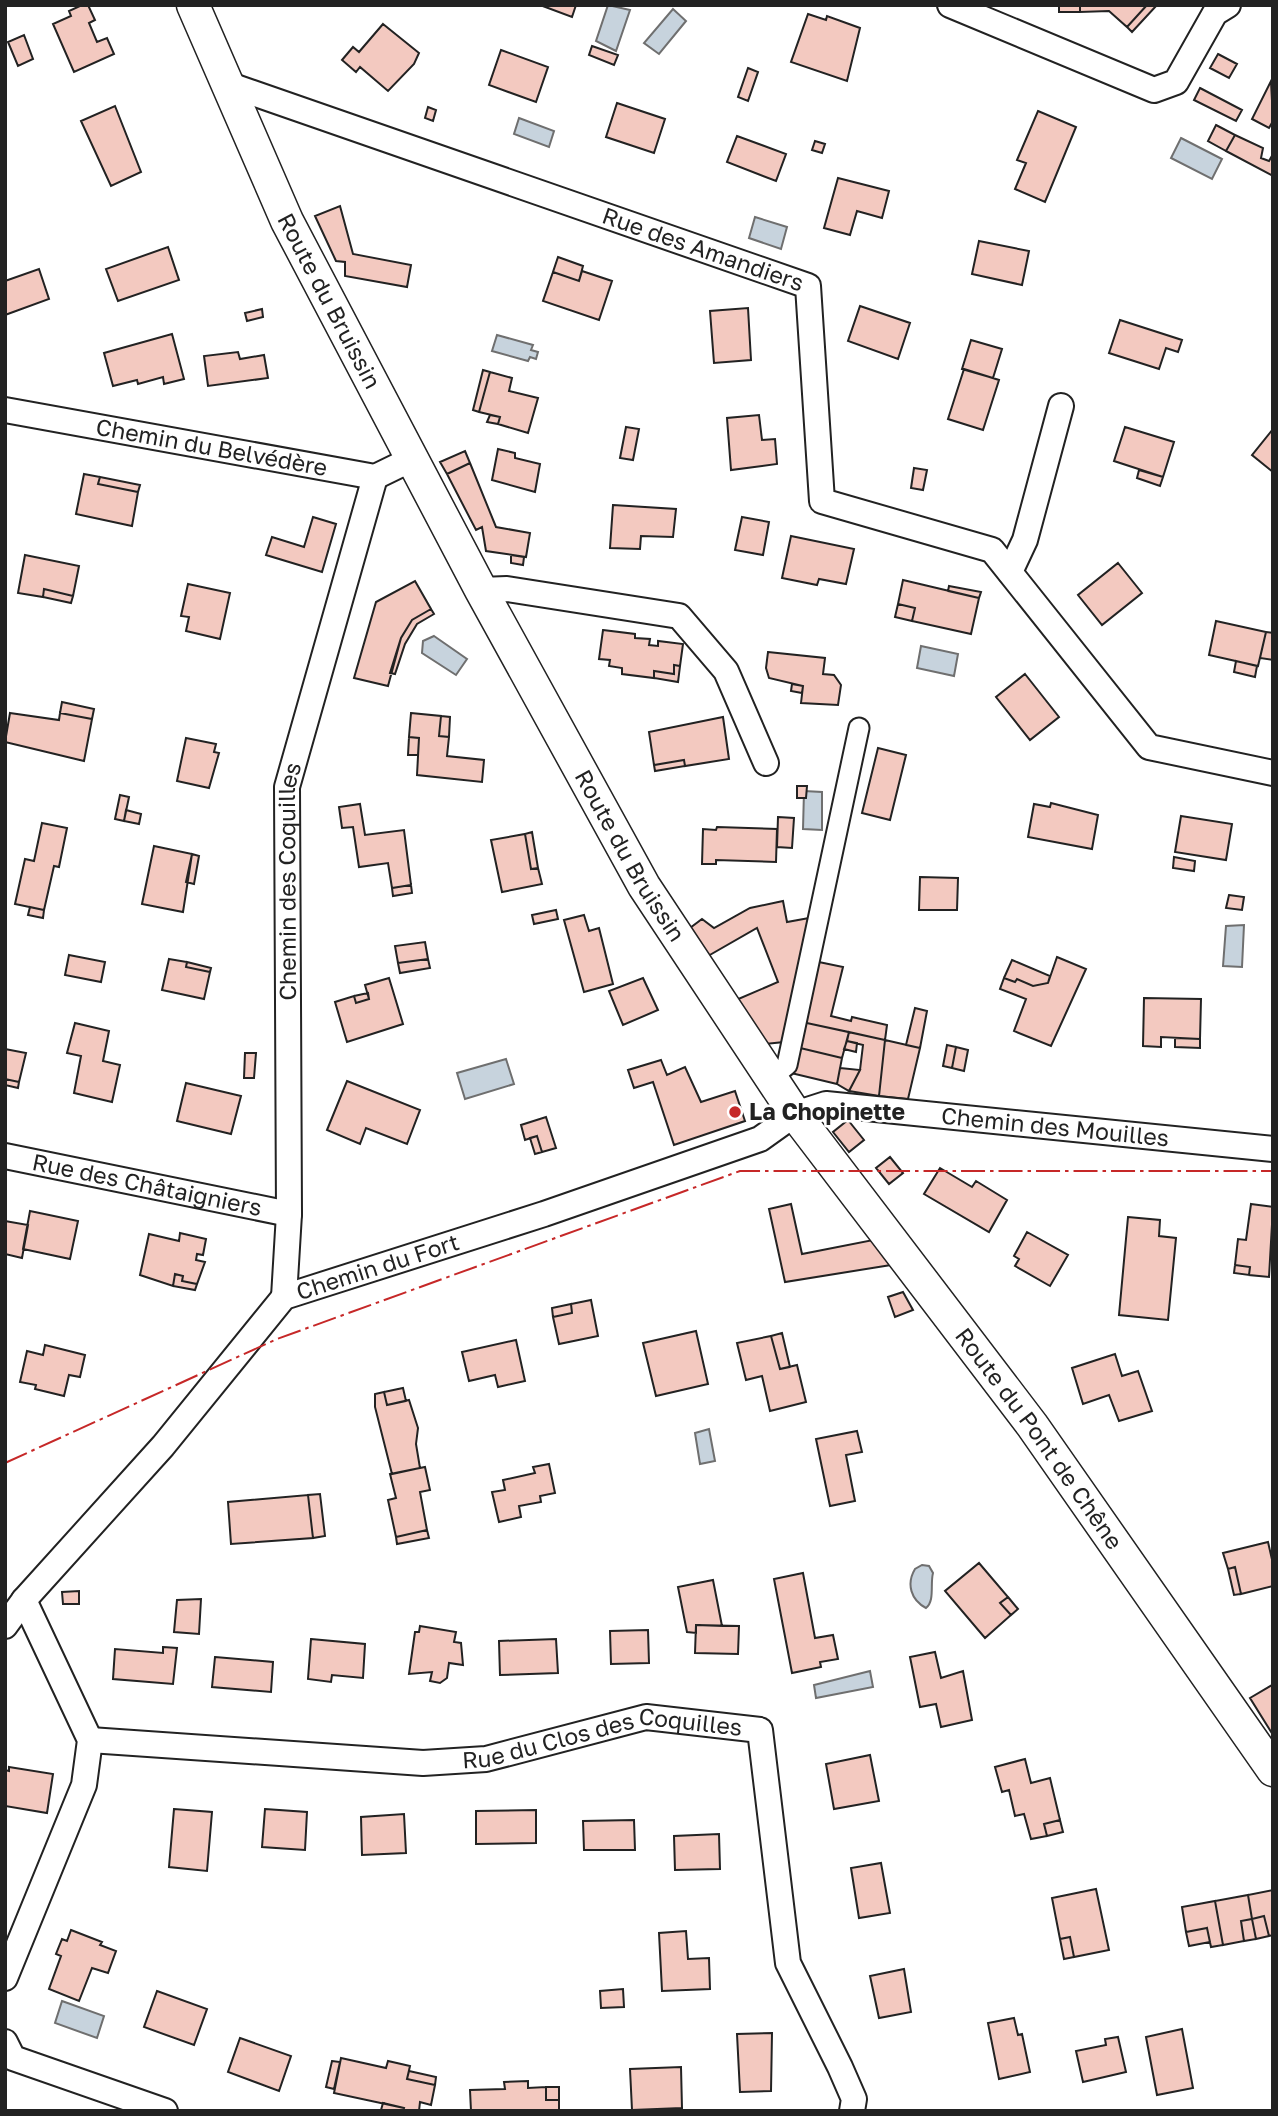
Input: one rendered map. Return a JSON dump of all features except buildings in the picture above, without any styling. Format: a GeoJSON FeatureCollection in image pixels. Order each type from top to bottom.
{"type":"FeatureCollection","features":[{"type":"Feature","properties":{"kind":"street","name":"Route du Bruissin"},"geometry":{"type":"LineString","coordinates":[[193,5],[287,221],[414,458],[481,590],[644,886],[795,1114]]}},
{"type":"Feature","properties":{"kind":"street"},"geometry":{"type":"LineString","coordinates":[[950,5],[1154,90],[1176,82],[1215,13],[1228,5]]}},
{"type":"Feature","properties":{"kind":"street","name":"Rue des Amandiers"},"geometry":{"type":"LineString","coordinates":[[228,84],[808,286],[822,501],[992,550],[1149,747],[1273,773]]}},
{"type":"Feature","properties":{"kind":"street"},"geometry":{"type":"LineString","coordinates":[[1010,572],[1025,541],[1061,406]]}},
{"type":"Feature","properties":{"kind":"street","name":"Chemin du Belvédère"},"geometry":{"type":"LineString","coordinates":[[5,410],[375,477]]}},
{"type":"Feature","properties":{"kind":"street"},"geometry":{"type":"LineString","coordinates":[[375,477],[414,458]]}},
{"type":"Feature","properties":{"kind":"street","name":"Chemin des Coquilles"},"geometry":{"type":"LineString","coordinates":[[284,1297],[289,1214],[287,787],[375,477]]}},
{"type":"Feature","properties":{"kind":"street"},"geometry":{"type":"LineString","coordinates":[[481,590],[507,589],[679,615],[726,671],[766,763]]}},
{"type":"Feature","properties":{"kind":"street"},"geometry":{"type":"LineString","coordinates":[[771,1078],[787,1065],[859,728]]}},
{"type":"Feature","properties":{"kind":"street","name":"Chemin des Mouilles"},"geometry":{"type":"LineString","coordinates":[[795,1114],[826,1104],[1273,1149]]}},
{"type":"Feature","properties":{"kind":"street","name":"Chemin du Fort"},"geometry":{"type":"LineString","coordinates":[[5,1626],[24,1600],[163,1446],[284,1297],[544,1214],[760,1139],[795,1114]]}},
{"type":"Feature","properties":{"kind":"street","name":"Route du Pont de Chêne"},"geometry":{"type":"LineString","coordinates":[[795,1114],[1032,1425],[1273,1770]]}},
{"type":"Feature","properties":{"kind":"street","name":"Rue des Châtaigniers"},"geometry":{"type":"LineString","coordinates":[[5,1156],[289,1214]]}},
{"type":"Feature","properties":{"kind":"street"},"geometry":{"type":"LineString","coordinates":[[5,1978],[84,1785],[90,1740],[24,1600]]}},
{"type":"Feature","properties":{"kind":"street","name":"Rue du Clos des Coquilles"},"geometry":{"type":"LineString","coordinates":[[90,1740],[423,1763],[486,1759],[646,1717],[760,1730],[788,1963],[854,2099],[852,2111]]}},
{"type":"Feature","properties":{"kind":"street"},"geometry":{"type":"LineString","coordinates":[[5,2042],[13,2058],[165,2111]]}},
{"type":"Feature","properties":{"kind":"shaded area"},"geometry":{"type":"Polygon","coordinates":[[[608,5],[630,10],[616,51],[596,41],[608,5]]]}},
{"type":"Feature","properties":{"kind":"shaded area"},"geometry":{"type":"Polygon","coordinates":[[[673,9],[686,21],[659,54],[644,43],[673,9]]]}},
{"type":"Feature","properties":{"kind":"shaded area"},"geometry":{"type":"Polygon","coordinates":[[[519,118],[554,131],[549,147],[514,134],[519,118]]]}},
{"type":"Feature","properties":{"kind":"shaded area"},"geometry":{"type":"Polygon","coordinates":[[[1181,138],[1222,159],[1212,179],[1171,158],[1181,138]]]}},
{"type":"Feature","properties":{"kind":"shaded area"},"geometry":{"type":"Polygon","coordinates":[[[755,217],[787,227],[781,249],[749,238],[755,217]]]}},
{"type":"Feature","properties":{"kind":"shaded area"},"geometry":{"type":"Polygon","coordinates":[[[497,335],[533,345],[531,350],[538,352],[536,359],[530,357],[528,361],[492,351],[497,335]]]}},
{"type":"Feature","properties":{"kind":"shaded area"},"geometry":{"type":"Polygon","coordinates":[[[434,636],[467,659],[456,675],[422,653],[423,641],[434,636]]]}},
{"type":"Feature","properties":{"kind":"shaded area"},"geometry":{"type":"Polygon","coordinates":[[[921,646],[958,654],[954,676],[917,668],[921,646]]]}},
{"type":"Feature","properties":{"kind":"shaded area"},"geometry":{"type":"Polygon","coordinates":[[[804,791],[822,792],[822,830],[803,829],[804,791]]]}},
{"type":"Feature","properties":{"kind":"shaded area"},"geometry":{"type":"Polygon","coordinates":[[[1244,925],[1242,967],[1223,966],[1226,926],[1244,925]]]}},
{"type":"Feature","properties":{"kind":"shaded area"},"geometry":{"type":"Polygon","coordinates":[[[506,1059],[514,1084],[465,1099],[457,1073],[506,1059]]]}},
{"type":"Feature","properties":{"kind":"shaded area"},"geometry":{"type":"Polygon","coordinates":[[[709,1429],[715,1461],[700,1464],[695,1433],[709,1429]]]}},
{"type":"Feature","properties":{"kind":"shaded area"},"geometry":{"type":"Polygon","coordinates":[[[922,1565],[929,1566],[933,1573],[931,1597],[926,1608],[917,1601],[911,1586],[915,1569],[922,1565]]]}},
{"type":"Feature","properties":{"kind":"shaded area"},"geometry":{"type":"Polygon","coordinates":[[[870,1671],[873,1687],[816,1698],[814,1685],[870,1671]]]}},
{"type":"Feature","properties":{"kind":"shaded area"},"geometry":{"type":"Polygon","coordinates":[[[62,2001],[104,2016],[97,2038],[55,2023],[62,2001]]]}},
{"type":"Feature","properties":{"kind":"power"},"geometry":{"type":"LineString","coordinates":[[5,1463],[277,1339],[740,1171],[1273,1171]]}},
{"type":"Feature","properties":{"kind":"place","name":"La Chopinette"},"geometry":{"type":"Point","coordinates":[735,1112]}}]}
